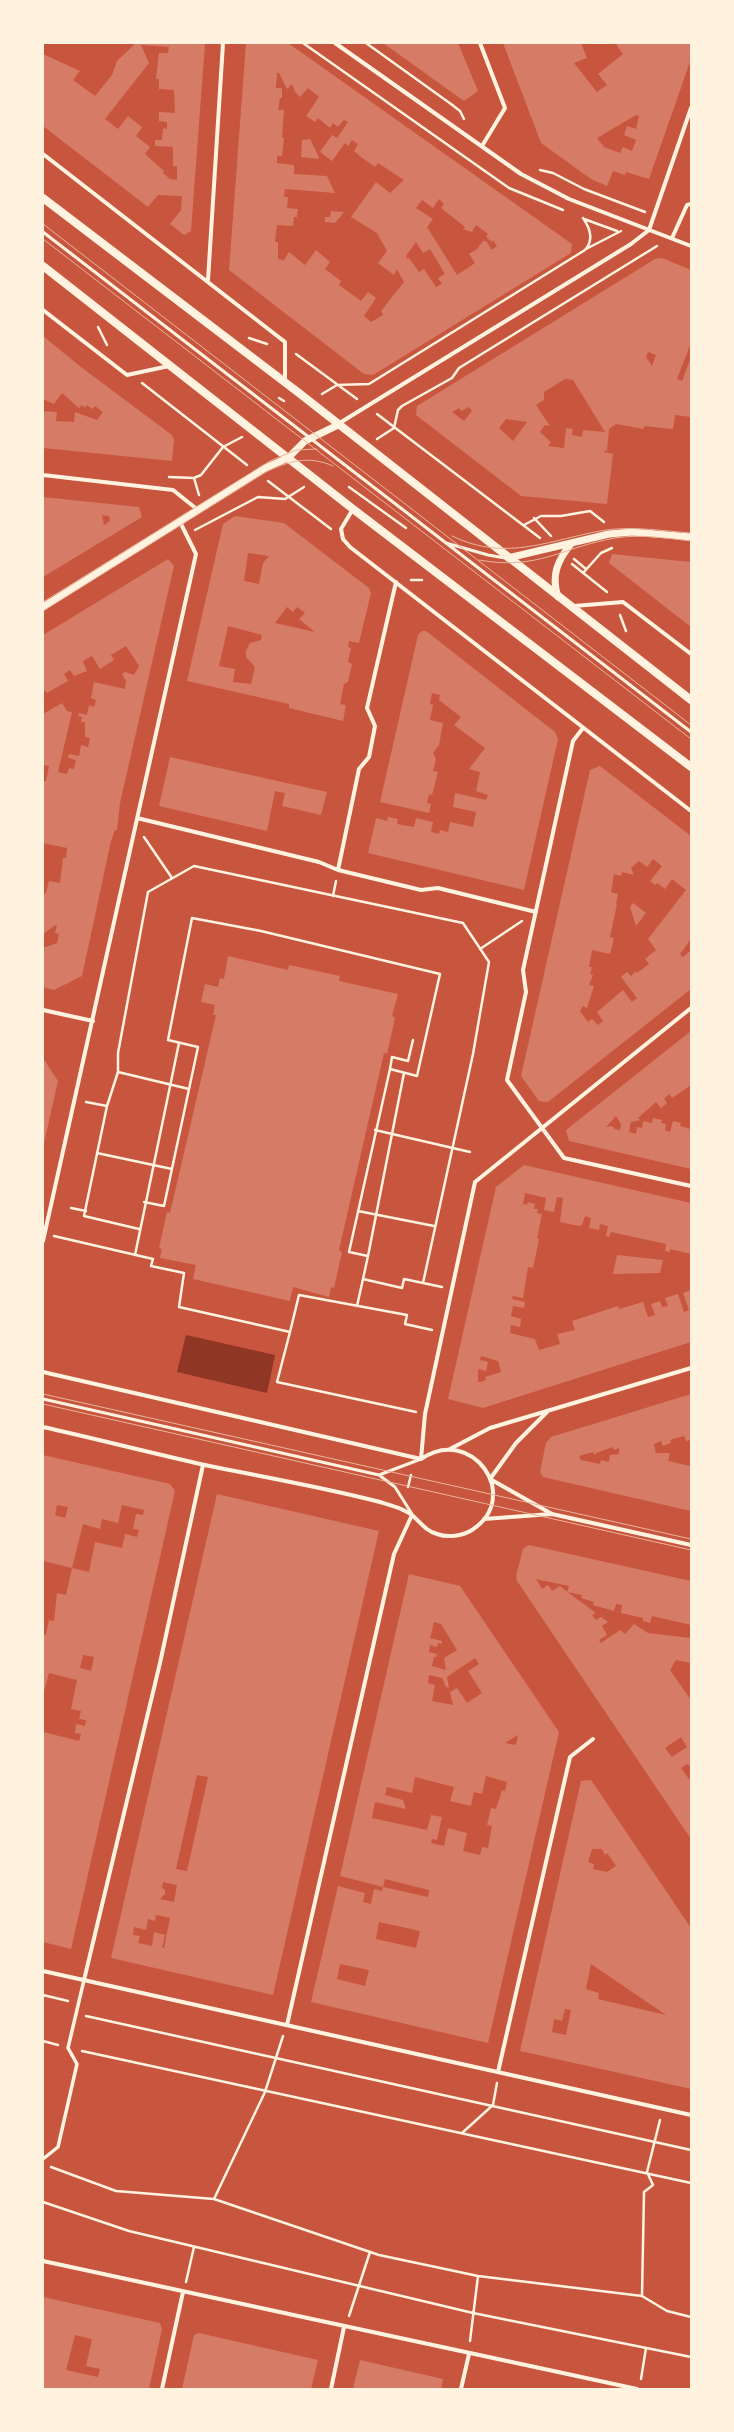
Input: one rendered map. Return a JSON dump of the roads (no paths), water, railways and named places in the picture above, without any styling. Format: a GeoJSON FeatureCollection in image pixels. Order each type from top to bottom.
{"type":"FeatureCollection","features":[{"type":"Feature","properties":{"kind":"main road"},"geometry":{"type":"LineString","coordinates":[[43,198],[338,424],[558,598],[691,700]]}},
{"type":"Feature","properties":{"kind":"main road"},"geometry":{"type":"LineString","coordinates":[[43,266],[171,365],[315,480],[691,767]]}},
{"type":"Feature","properties":{"kind":"street"},"geometry":{"type":"LineString","coordinates":[[208,280],[223,43]]}},
{"type":"Feature","properties":{"kind":"street"},"geometry":{"type":"LineString","coordinates":[[335,43],[482,146],[547,189],[691,246]]}},
{"type":"Feature","properties":{"kind":"street"},"geometry":{"type":"LineString","coordinates":[[480,43],[505,108],[482,146]]}},
{"type":"Feature","properties":{"kind":"street"},"geometry":{"type":"LineString","coordinates":[[43,607],[199,511],[265,468],[288,458],[311,438],[338,424],[631,244],[649,230],[691,108]]}},
{"type":"Feature","properties":{"kind":"street"},"geometry":{"type":"LineString","coordinates":[[43,154],[208,280],[285,342],[285,383]]}},
{"type":"Feature","properties":{"kind":"street"},"geometry":{"type":"LineString","coordinates":[[672,238],[687,204],[691,204]]}},
{"type":"Feature","properties":{"kind":"street"},"geometry":{"type":"LineString","coordinates":[[43,310],[127,375],[171,365]]}},
{"type":"Feature","properties":{"kind":"street"},"geometry":{"type":"LineString","coordinates":[[43,475],[173,490],[199,511]]}},
{"type":"Feature","properties":{"kind":"street"},"geometry":{"type":"LineString","coordinates":[[353,509],[342,525],[341,533],[350,547],[691,811]]}},
{"type":"Feature","properties":{"kind":"street"},"geometry":{"type":"LineString","coordinates":[[43,1241],[196,554],[180,522]]}},
{"type":"Feature","properties":{"kind":"street"},"geometry":{"type":"LineString","coordinates":[[508,558],[616,533],[626,532],[691,537]]}},
{"type":"Feature","properties":{"kind":"street"},"geometry":{"type":"LineString","coordinates":[[558,598],[554,585],[554,573],[563,553],[570,544]]}},
{"type":"Feature","properties":{"kind":"street"},"geometry":{"type":"LineString","coordinates":[[338,870],[359,769],[369,757],[375,726],[367,708],[396,582]]}},
{"type":"Feature","properties":{"kind":"street"},"geometry":{"type":"LineString","coordinates":[[570,607],[622,602],[691,654]]}},
{"type":"Feature","properties":{"kind":"street"},"geometry":{"type":"LineString","coordinates":[[583,728],[573,741],[523,970],[526,992],[507,1080],[564,1158],[691,1186]]}},
{"type":"Feature","properties":{"kind":"street"},"geometry":{"type":"LineString","coordinates":[[137,818],[319,862],[338,870],[421,890],[438,888],[536,912]]}},
{"type":"Feature","properties":{"kind":"street"},"geometry":{"type":"LineString","coordinates":[[422,1459],[425,1414],[475,1182],[541,1127],[691,1008]]}},
{"type":"Feature","properties":{"kind":"street"},"geometry":{"type":"LineString","coordinates":[[43,1010],[93,1021]]}},
{"type":"Feature","properties":{"kind":"street"},"geometry":{"type":"LineString","coordinates":[[43,1372],[422,1459],[432,1453],[449,1450],[490,1428],[548,1412],[691,1368]]}},
{"type":"Feature","properties":{"kind":"street"},"geometry":{"type":"LineString","coordinates":[[490,1479],[516,1443],[548,1412]]}},
{"type":"Feature","properties":{"kind":"street"},"geometry":{"type":"LineString","coordinates":[[43,1427],[203,1464],[381,1502],[412,1515],[430,1531],[448,1536],[468,1532],[484,1519],[491,1506],[493,1496],[490,1479],[486,1470],[472,1456],[449,1450]]}},
{"type":"Feature","properties":{"kind":"street"},"geometry":{"type":"LineString","coordinates":[[43,2159],[58,2147],[77,2064],[68,2048],[160,1663],[203,1464]]}},
{"type":"Feature","properties":{"kind":"street"},"geometry":{"type":"LineString","coordinates":[[490,1479],[552,1514]]}},
{"type":"Feature","properties":{"kind":"street"},"geometry":{"type":"LineString","coordinates":[[484,1519],[552,1514],[691,1545]]}},
{"type":"Feature","properties":{"kind":"street"},"geometry":{"type":"LineString","coordinates":[[287,2025],[394,1554],[412,1515]]}},
{"type":"Feature","properties":{"kind":"street"},"geometry":{"type":"LineString","coordinates":[[498,2072],[570,1757],[593,1739]]}},
{"type":"Feature","properties":{"kind":"street"},"geometry":{"type":"LineString","coordinates":[[43,1971],[691,2115]]}},
{"type":"Feature","properties":{"kind":"street"},"geometry":{"type":"LineString","coordinates":[[43,2261],[637,2389]]}},
{"type":"Feature","properties":{"kind":"street"},"geometry":{"type":"LineString","coordinates":[[162,2389],[183,2292]]}},
{"type":"Feature","properties":{"kind":"street"},"geometry":{"type":"LineString","coordinates":[[331,2389],[344,2327]]}},
{"type":"Feature","properties":{"kind":"street"},"geometry":{"type":"LineString","coordinates":[[461,2389],[469,2354]]}},
{"type":"Feature","properties":{"kind":"lane"},"geometry":{"type":"LineString","coordinates":[[43,232],[691,732]]}},
{"type":"Feature","properties":{"kind":"lane"},"geometry":{"type":"LineString","coordinates":[[443,541],[488,555],[508,558]]}},
{"type":"Feature","properties":{"kind":"lane"},"geometry":{"type":"LineString","coordinates":[[43,1399],[379,1475],[395,1487],[412,1515]]}},
{"type":"Feature","properties":{"kind":"lane"},"geometry":{"type":"LineString","coordinates":[[379,1475],[422,1459]]}},
{"type":"Feature","properties":{"kind":"tram line"},"geometry":{"type":"LineString","coordinates":[[43,224],[691,725]]}},
{"type":"Feature","properties":{"kind":"tram line"},"geometry":{"type":"LineString","coordinates":[[43,239],[691,739]]}},
{"type":"Feature","properties":{"kind":"tram line"},"geometry":{"type":"LineString","coordinates":[[43,602],[270,461],[296,450],[317,449]]}},
{"type":"Feature","properties":{"kind":"tram line"},"geometry":{"type":"LineString","coordinates":[[43,611],[266,472],[291,462],[307,460],[333,466]]}},
{"type":"Feature","properties":{"kind":"tram line"},"geometry":{"type":"LineString","coordinates":[[452,536],[472,544],[492,548],[510,548],[548,543],[606,530],[627,528],[691,533]]}},
{"type":"Feature","properties":{"kind":"tram line"},"geometry":{"type":"LineString","coordinates":[[479,560],[500,563],[534,560],[596,542],[634,536],[691,541]]}},
{"type":"Feature","properties":{"kind":"tram line"},"geometry":{"type":"LineString","coordinates":[[43,1394],[691,1539]]}},
{"type":"Feature","properties":{"kind":"tram line"},"geometry":{"type":"LineString","coordinates":[[43,1404],[691,1550]]}}]}
